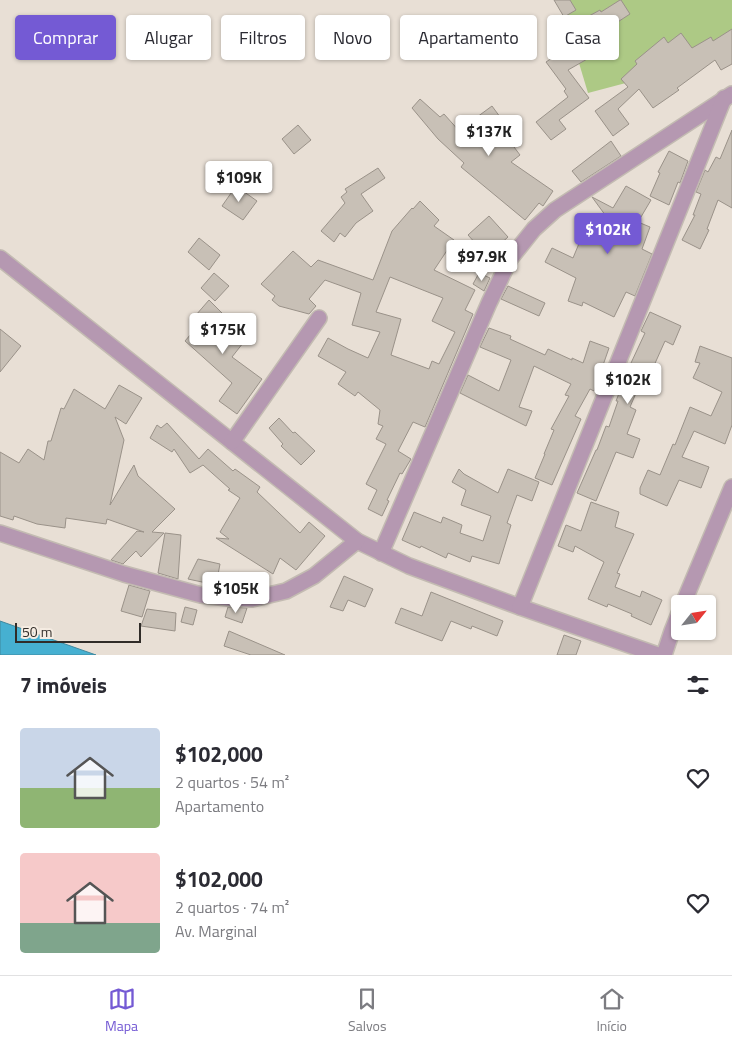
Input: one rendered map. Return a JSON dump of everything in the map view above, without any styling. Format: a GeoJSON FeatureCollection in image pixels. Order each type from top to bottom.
{"type":"FeatureCollection","features":[{"type":"Feature","properties":{"kind":"street"},"geometry":{"type":"LineString","coordinates":[[380,553],[510,259],[534,229],[556,210],[728,96]]}},
{"type":"Feature","properties":{"kind":"street"},"geometry":{"type":"LineString","coordinates":[[520,607],[728,96]]}},
{"type":"Feature","properties":{"kind":"street"},"geometry":{"type":"LineString","coordinates":[[0,258],[357,541],[409,566],[658,655]]}},
{"type":"Feature","properties":{"kind":"street"},"geometry":{"type":"LineString","coordinates":[[232,442],[319,318]]}},
{"type":"Feature","properties":{"kind":"street"},"geometry":{"type":"LineString","coordinates":[[687,595],[732,488]]}},
{"type":"Feature","properties":{"kind":"street"},"geometry":{"type":"LineString","coordinates":[[0,533],[124,574],[201,595],[252,599],[286,591],[314,576],[357,541]]}},
{"type":"Feature","properties":{"kind":"street"},"geometry":{"type":"LineString","coordinates":[[664,655],[671,634]]}},
{"type":"Feature","properties":{"kind":"green space"},"geometry":{"type":"Polygon","coordinates":[[[560,0],[732,0],[732,52],[724,57],[588,93],[578,60],[619,60],[619,15],[565,15],[560,0]]]}},
{"type":"Feature","properties":{"kind":"water"},"geometry":{"type":"Polygon","coordinates":[[[0,621],[96,655],[0,655],[0,621]]]}},
{"type":"Feature","properties":{"kind":"building"},"geometry":{"type":"Polygon","coordinates":[[[554,0],[570,0],[576,10],[567,15],[563,15],[554,0]]]}},
{"type":"Feature","properties":{"kind":"building"},"geometry":{"type":"Polygon","coordinates":[[[621,0],[630,14],[619,21],[619,15],[591,15],[600,10],[601,12],[621,0]]]}},
{"type":"Feature","properties":{"kind":"building"},"geometry":{"type":"Polygon","coordinates":[[[732,29],[732,64],[721,70],[715,60],[677,88],[679,90],[653,108],[639,89],[618,109],[629,124],[613,136],[595,111],[628,87],[621,79],[637,64],[635,61],[664,37],[668,43],[681,33],[692,48],[711,37],[713,41],[732,29]]]}},
{"type":"Feature","properties":{"kind":"building"},"geometry":{"type":"Polygon","coordinates":[[[549,60],[586,60],[568,70],[589,98],[559,120],[566,129],[551,140],[536,122],[568,97],[564,91],[566,89],[546,62],[549,60]]]}},
{"type":"Feature","properties":{"kind":"building"},"geometry":{"type":"Polygon","coordinates":[[[420,99],[440,117],[444,114],[461,133],[473,120],[492,106],[519,143],[514,147],[520,155],[511,162],[553,191],[543,206],[539,203],[525,220],[461,167],[464,163],[438,139],[412,108],[420,99]]]}},
{"type":"Feature","properties":{"kind":"building"},"geometry":{"type":"Polygon","coordinates":[[[298,125],[311,140],[294,154],[282,139],[298,125]]]}},
{"type":"Feature","properties":{"kind":"building"},"geometry":{"type":"Polygon","coordinates":[[[732,130],[732,208],[718,200],[707,229],[709,230],[700,249],[682,240],[695,215],[693,215],[701,194],[696,192],[705,170],[708,172],[716,157],[720,159],[732,130]]]}},
{"type":"Feature","properties":{"kind":"building"},"geometry":{"type":"Polygon","coordinates":[[[611,141],[621,156],[581,182],[572,171],[611,141]]]}},
{"type":"Feature","properties":{"kind":"building"},"geometry":{"type":"Polygon","coordinates":[[[669,151],[688,161],[669,205],[650,196],[660,173],[658,172],[669,151]]]}},
{"type":"Feature","properties":{"kind":"building"},"geometry":{"type":"Polygon","coordinates":[[[378,168],[385,178],[361,194],[373,211],[356,223],[345,237],[340,233],[334,242],[321,231],[345,203],[341,197],[347,192],[345,189],[378,168]]]}},
{"type":"Feature","properties":{"kind":"building"},"geometry":{"type":"Polygon","coordinates":[[[236,186],[257,201],[243,220],[222,206],[236,186]]]}},
{"type":"Feature","properties":{"kind":"building"},"geometry":{"type":"Polygon","coordinates":[[[626,186],[651,200],[638,222],[650,227],[642,249],[652,254],[635,296],[626,292],[614,317],[583,302],[582,306],[568,301],[576,278],[545,262],[552,248],[573,258],[583,234],[576,231],[584,214],[622,238],[592,197],[613,208],[626,186]]]}},
{"type":"Feature","properties":{"kind":"building"},"geometry":{"type":"Polygon","coordinates":[[[420,201],[439,220],[434,226],[454,240],[434,270],[475,290],[465,310],[473,314],[425,427],[413,422],[398,451],[411,459],[402,474],[400,473],[387,500],[389,501],[382,516],[368,509],[377,490],[366,484],[386,444],[376,439],[383,426],[378,424],[380,410],[358,392],[355,396],[338,384],[346,372],[318,356],[328,338],[368,358],[380,332],[352,325],[361,293],[325,280],[309,299],[316,306],[309,314],[279,306],[272,300],[275,296],[261,284],[293,251],[311,267],[318,260],[373,280],[392,231],[420,201]],[[390,277],[376,312],[401,319],[391,355],[429,369],[432,361],[439,364],[455,332],[432,321],[443,298],[390,277]]]}},
{"type":"Feature","properties":{"kind":"building"},"geometry":{"type":"Polygon","coordinates":[[[489,216],[508,237],[487,256],[468,235],[489,216]]]}},
{"type":"Feature","properties":{"kind":"building"},"geometry":{"type":"Polygon","coordinates":[[[199,238],[220,255],[209,270],[188,252],[199,238]]]}},
{"type":"Feature","properties":{"kind":"building"},"geometry":{"type":"Polygon","coordinates":[[[214,273],[229,286],[215,301],[201,288],[214,273]]]}},
{"type":"Feature","properties":{"kind":"building"},"geometry":{"type":"Polygon","coordinates":[[[479,273],[490,278],[484,291],[473,284],[479,273]]]}},
{"type":"Feature","properties":{"kind":"building"},"geometry":{"type":"Polygon","coordinates":[[[508,286],[545,303],[539,316],[501,299],[508,286]]]}},
{"type":"Feature","properties":{"kind":"building"},"geometry":{"type":"Polygon","coordinates":[[[209,300],[225,316],[223,318],[234,328],[231,333],[243,343],[232,357],[262,379],[237,414],[219,401],[232,383],[185,341],[202,321],[196,315],[209,300]]]}},
{"type":"Feature","properties":{"kind":"building"},"geometry":{"type":"Polygon","coordinates":[[[650,312],[681,326],[673,345],[665,341],[648,379],[643,377],[630,407],[636,410],[627,434],[640,439],[633,458],[616,452],[596,501],[577,493],[606,426],[609,427],[618,401],[616,401],[645,333],[641,331],[650,312]]]}},
{"type":"Feature","properties":{"kind":"building"},"geometry":{"type":"Polygon","coordinates":[[[489,328],[511,336],[510,339],[545,355],[548,349],[583,363],[590,341],[609,348],[594,391],[590,389],[575,416],[581,419],[552,485],[535,478],[554,430],[551,429],[569,396],[565,395],[571,384],[534,366],[519,407],[532,411],[526,426],[460,393],[468,375],[499,391],[511,360],[480,347],[489,328]]]}},
{"type":"Feature","properties":{"kind":"building"},"geometry":{"type":"Polygon","coordinates":[[[0,329],[21,346],[0,372],[0,329]]]}},
{"type":"Feature","properties":{"kind":"building"},"geometry":{"type":"Polygon","coordinates":[[[700,346],[732,358],[732,425],[725,444],[694,431],[682,457],[709,467],[701,488],[679,480],[667,506],[640,494],[640,488],[648,470],[660,475],[673,444],[675,445],[690,407],[711,416],[722,392],[693,378],[700,363],[695,362],[700,346]]]}},
{"type":"Feature","properties":{"kind":"building"},"geometry":{"type":"Polygon","coordinates":[[[119,385],[142,398],[126,424],[115,417],[124,440],[110,505],[134,465],[138,476],[175,509],[152,532],[164,533],[141,557],[136,551],[123,564],[111,560],[137,531],[144,532],[107,519],[106,524],[66,518],[65,528],[37,524],[14,516],[13,520],[0,516],[0,452],[19,463],[28,449],[44,460],[48,441],[51,441],[61,408],[64,409],[74,389],[105,409],[119,385]]]}},
{"type":"Feature","properties":{"kind":"building"},"geometry":{"type":"Polygon","coordinates":[[[279,418],[293,433],[295,432],[315,451],[301,465],[281,446],[283,444],[269,428],[279,418]]]}},
{"type":"Feature","properties":{"kind":"building"},"geometry":{"type":"Polygon","coordinates":[[[167,423],[199,459],[208,449],[233,471],[235,469],[260,487],[257,492],[300,533],[309,522],[325,536],[296,570],[280,558],[273,574],[216,538],[229,539],[220,532],[240,498],[228,490],[230,489],[203,465],[190,473],[174,449],[172,452],[150,438],[157,425],[161,428],[167,423]]]}},
{"type":"Feature","properties":{"kind":"building"},"geometry":{"type":"Polygon","coordinates":[[[459,469],[464,474],[498,493],[508,469],[539,482],[532,501],[517,495],[507,523],[511,525],[499,564],[472,556],[470,562],[448,553],[446,558],[421,546],[420,548],[402,540],[414,512],[441,523],[443,517],[462,525],[460,533],[483,541],[491,516],[461,505],[466,490],[452,482],[459,469]]]}},
{"type":"Feature","properties":{"kind":"building"},"geometry":{"type":"Polygon","coordinates":[[[591,502],[619,512],[615,527],[634,534],[617,573],[620,574],[615,587],[640,597],[642,591],[662,600],[651,625],[631,616],[632,614],[608,604],[607,607],[588,599],[604,562],[575,546],[573,552],[558,546],[566,525],[581,531],[591,502]]]}},
{"type":"Feature","properties":{"kind":"building"},"geometry":{"type":"Polygon","coordinates":[[[165,533],[181,535],[178,579],[158,573],[165,533]]]}},
{"type":"Feature","properties":{"kind":"building"},"geometry":{"type":"Polygon","coordinates":[[[198,559],[220,564],[216,585],[188,579],[198,559]]]}},
{"type":"Feature","properties":{"kind":"building"},"geometry":{"type":"Polygon","coordinates":[[[344,576],[373,589],[365,607],[348,600],[343,611],[330,607],[344,576]]]}},
{"type":"Feature","properties":{"kind":"building"},"geometry":{"type":"Polygon","coordinates":[[[129,585],[150,591],[142,617],[121,611],[129,585]]]}},
{"type":"Feature","properties":{"kind":"building"},"geometry":{"type":"Polygon","coordinates":[[[431,592],[503,621],[497,636],[472,626],[471,629],[451,621],[442,641],[395,623],[401,608],[422,616],[431,592]]]}},
{"type":"Feature","properties":{"kind":"building"},"geometry":{"type":"Polygon","coordinates":[[[185,607],[197,610],[193,625],[181,622],[185,607]]]}},
{"type":"Feature","properties":{"kind":"building"},"geometry":{"type":"Polygon","coordinates":[[[228,607],[247,608],[242,623],[225,617],[228,607]]]}},
{"type":"Feature","properties":{"kind":"building"},"geometry":{"type":"Polygon","coordinates":[[[147,609],[176,613],[175,631],[141,626],[147,609]]]}},
{"type":"Feature","properties":{"kind":"building"},"geometry":{"type":"Polygon","coordinates":[[[229,631],[285,655],[251,655],[224,646],[229,631]]]}},
{"type":"Feature","properties":{"kind":"building"},"geometry":{"type":"Polygon","coordinates":[[[564,635],[581,641],[576,655],[557,655],[564,635]]]}}]}
